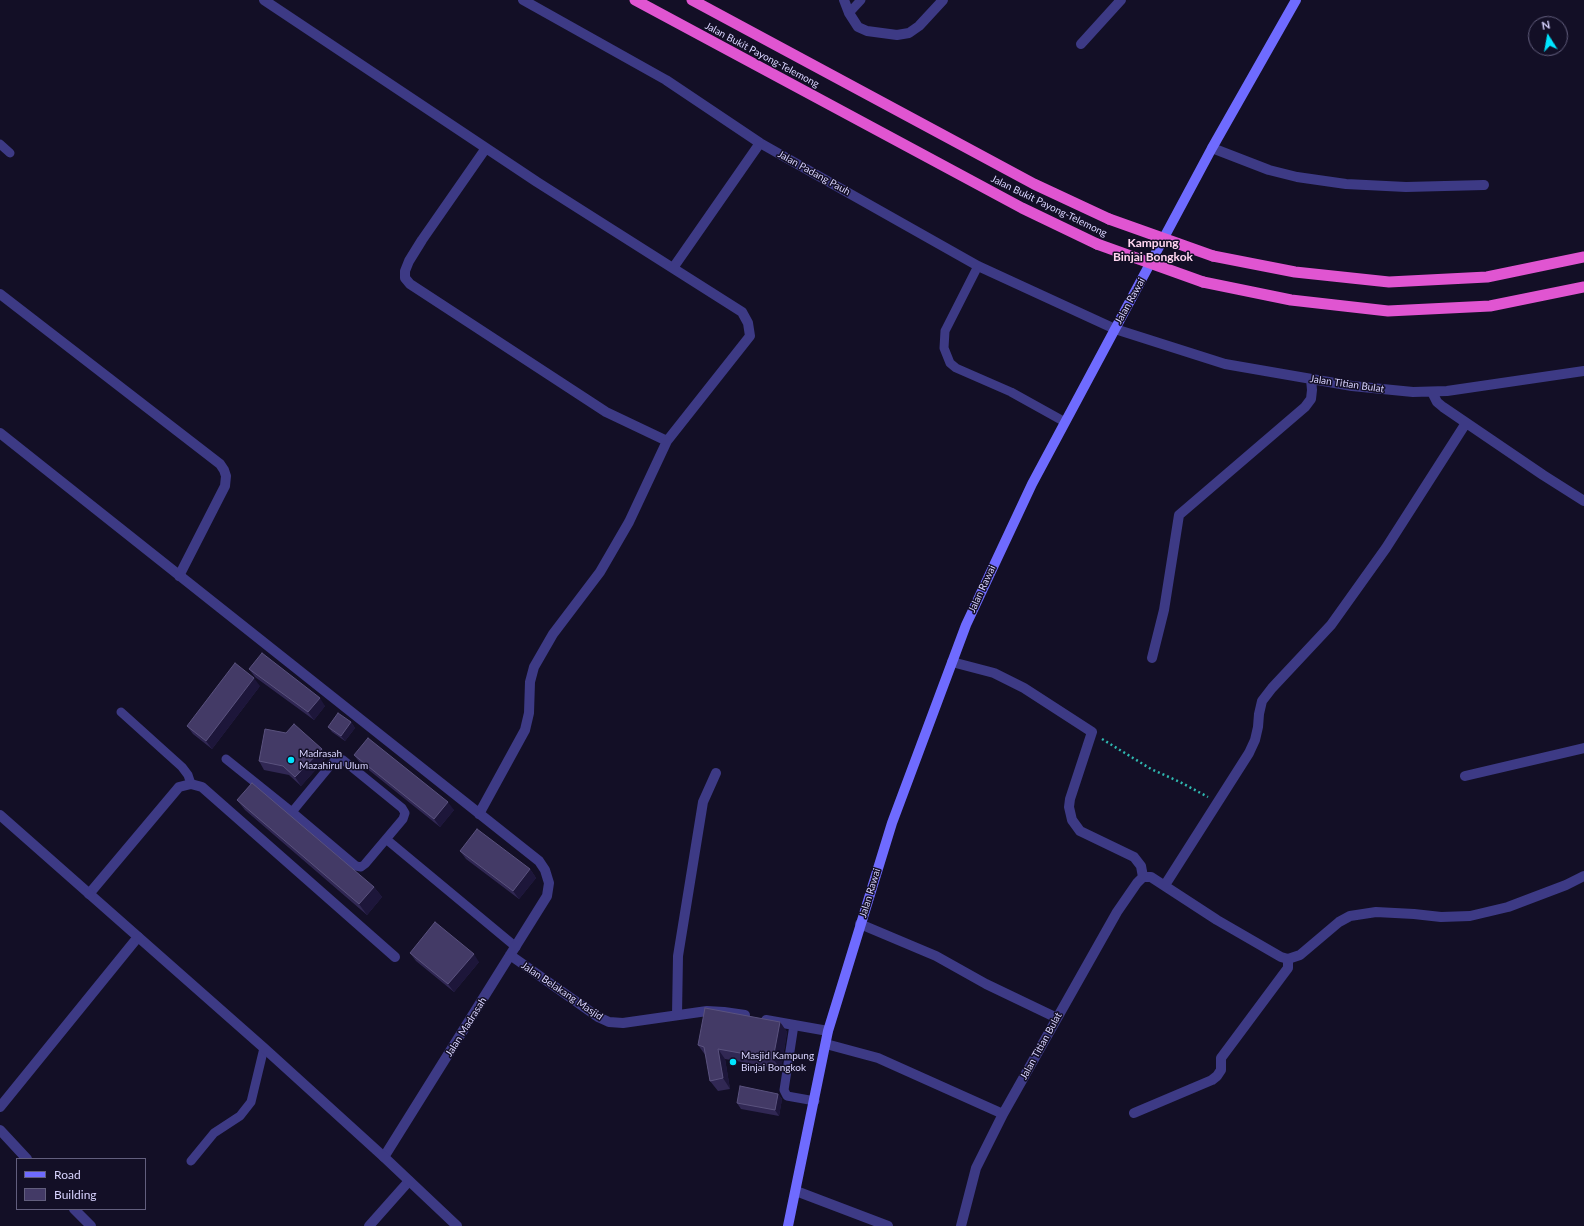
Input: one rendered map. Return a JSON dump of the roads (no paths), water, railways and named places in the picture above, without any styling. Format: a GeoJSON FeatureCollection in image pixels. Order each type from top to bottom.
{"type":"FeatureCollection","features":[{"type":"Feature","properties":{"kind":"highway","name":"Jalan Bukit Payong-Telemong"},"geometry":{"type":"LineString","coordinates":[[635,0],[1022,208],[1097,244],[1204,282],[1291,300],[1388,311],[1490,306],[1584,287]]}},
{"type":"Feature","properties":{"kind":"highway","name":"Jalan Bukit Payong-Telemong"},"geometry":{"type":"LineString","coordinates":[[692,0],[1034,184],[1109,219],[1213,256],[1295,272],[1389,282],[1487,277],[1584,257]]}},
{"type":"Feature","properties":{"kind":"main road","name":"Jalan Rawai"},"geometry":{"type":"LineString","coordinates":[[788,1226],[815,1101],[828,1031],[892,823],[966,625],[998,554],[1064,422],[1212,148],[1295,1]]}},
{"type":"Feature","properties":{"kind":"street"},"geometry":{"type":"LineString","coordinates":[[0,433],[479,814],[525,730],[529,713],[530,682],[534,667],[553,634],[600,572],[629,522],[667,441],[750,336],[748,323],[742,312],[486,148],[264,0]]}},
{"type":"Feature","properties":{"kind":"street","name":"Jalan Padang Pauh"},"geometry":{"type":"LineString","coordinates":[[523,0],[666,80],[760,143],[978,266],[1115,329]]}},
{"type":"Feature","properties":{"kind":"street"},"geometry":{"type":"LineString","coordinates":[[844,0],[854,22],[867,31],[896,35],[909,33],[919,26],[943,0]]}},
{"type":"Feature","properties":{"kind":"street"},"geometry":{"type":"LineString","coordinates":[[1081,44],[1121,0]]}},
{"type":"Feature","properties":{"kind":"street"},"geometry":{"type":"LineString","coordinates":[[673,268],[760,143]]}},
{"type":"Feature","properties":{"kind":"street"},"geometry":{"type":"LineString","coordinates":[[486,148],[422,240],[409,261],[405,271],[405,278],[416,289],[606,412],[667,441]]}},
{"type":"Feature","properties":{"kind":"street"},"geometry":{"type":"LineString","coordinates":[[1212,148],[1269,170],[1297,177],[1346,184],[1406,186],[1484,185]]}},
{"type":"Feature","properties":{"kind":"street"},"geometry":{"type":"LineString","coordinates":[[0,294],[220,464],[226,476],[225,486],[179,576]]}},
{"type":"Feature","properties":{"kind":"street","name":"Jalan Titian Bulat"},"geometry":{"type":"LineString","coordinates":[[1115,329],[1225,364],[1352,386],[1413,392],[1432,392],[1584,371]]}},
{"type":"Feature","properties":{"kind":"street"},"geometry":{"type":"LineString","coordinates":[[1152,658],[1164,610],[1179,515],[1305,407],[1311,398],[1311,379]]}},
{"type":"Feature","properties":{"kind":"street"},"geometry":{"type":"LineString","coordinates":[[1432,392],[1437,402],[1443,407],[1584,501]]}},
{"type":"Feature","properties":{"kind":"street"},"geometry":{"type":"LineString","coordinates":[[1165,885],[1249,753],[1255,740],[1262,701],[1272,688],[1331,625],[1386,548],[1466,423]]}},
{"type":"Feature","properties":{"kind":"street"},"geometry":{"type":"LineString","coordinates":[[952,662],[994,673],[1024,688],[1092,732],[1070,799],[1069,807],[1072,820],[1080,831],[1134,857],[1141,866],[1143,877],[1151,877],[1217,920],[1277,955],[1288,959],[1300,955],[1339,922],[1350,916],[1376,912],[1442,917],[1470,916],[1508,907],[1566,885],[1584,876]]}},
{"type":"Feature","properties":{"kind":"street"},"geometry":{"type":"LineString","coordinates":[[1465,776],[1584,748]]}},
{"type":"Feature","properties":{"kind":"street"},"geometry":{"type":"LineString","coordinates":[[677,1015],[679,948],[703,802],[716,774]]}},
{"type":"Feature","properties":{"kind":"street"},"geometry":{"type":"LineString","coordinates":[[89,894],[179,787],[191,784],[202,787],[395,957]]}},
{"type":"Feature","properties":{"kind":"street","name":"Jalan Madrasah"},"geometry":{"type":"LineString","coordinates":[[384,1157],[547,896],[549,883],[545,870],[539,861],[479,814]]}},
{"type":"Feature","properties":{"kind":"street"},"geometry":{"type":"LineString","coordinates":[[0,815],[264,1048],[384,1157],[457,1226]]}},
{"type":"Feature","properties":{"kind":"street","name":"Jalan Titian Bulat"},"geometry":{"type":"LineString","coordinates":[[961,1226],[976,1168],[1003,1114],[1117,912],[1137,883],[1143,877]]}},
{"type":"Feature","properties":{"kind":"street"},"geometry":{"type":"LineString","coordinates":[[860,924],[936,956],[986,984],[1057,1018]]}},
{"type":"Feature","properties":{"kind":"street"},"geometry":{"type":"LineString","coordinates":[[0,1107],[138,937]]}},
{"type":"Feature","properties":{"kind":"street","name":"Jalan Belakang Masjid"},"geometry":{"type":"LineString","coordinates":[[513,951],[598,1017],[609,1022],[623,1023],[707,1011],[724,1012],[828,1031]]}},
{"type":"Feature","properties":{"kind":"street"},"geometry":{"type":"LineString","coordinates":[[1134,1113],[1212,1080],[1217,1076],[1220,1070],[1221,1058],[1288,968],[1288,959]]}},
{"type":"Feature","properties":{"kind":"street"},"geometry":{"type":"LineString","coordinates":[[826,1044],[878,1058],[1003,1114]]}},
{"type":"Feature","properties":{"kind":"street"},"geometry":{"type":"LineString","coordinates":[[0,1130],[26,1158]]}},
{"type":"Feature","properties":{"kind":"street"},"geometry":{"type":"LineString","coordinates":[[369,1226],[409,1181]]}},
{"type":"Feature","properties":{"kind":"street"},"geometry":{"type":"LineString","coordinates":[[796,1191],[888,1226]]}},
{"type":"Feature","properties":{"kind":"street"},"geometry":{"type":"LineString","coordinates":[[75,1210],[91,1226]]}},
{"type":"Feature","properties":{"kind":"lane"},"geometry":{"type":"LineString","coordinates":[[849,13],[861,0]]}},
{"type":"Feature","properties":{"kind":"lane"},"geometry":{"type":"LineString","coordinates":[[0,144],[10,153]]}},
{"type":"Feature","properties":{"kind":"lane"},"geometry":{"type":"LineString","coordinates":[[978,266],[945,331],[944,348],[950,363],[956,368],[1011,392],[1064,422]]}},
{"type":"Feature","properties":{"kind":"lane"},"geometry":{"type":"LineString","coordinates":[[121,712],[182,767],[188,775],[191,784]]}},
{"type":"Feature","properties":{"kind":"lane"},"geometry":{"type":"LineString","coordinates":[[226,759],[358,867],[365,864],[403,819],[405,814],[403,810],[341,760],[334,761],[292,812]]}},
{"type":"Feature","properties":{"kind":"lane"},"geometry":{"type":"LineString","coordinates":[[386,839],[513,951]]}},
{"type":"Feature","properties":{"kind":"lane"},"geometry":{"type":"LineString","coordinates":[[794,1025],[784,1090],[787,1096],[815,1101]]}},
{"type":"Feature","properties":{"kind":"lane"},"geometry":{"type":"LineString","coordinates":[[191,1161],[214,1133],[240,1116],[251,1102],[264,1048]]}},
{"type":"Feature","properties":{"kind":"place","name":"Madrasah Mazahirul Ulum"},"geometry":{"type":"Point","coordinates":[291,760]}},
{"type":"Feature","properties":{"kind":"place","name":"Masjid Kampung Binjai Bongkok"},"geometry":{"type":"Point","coordinates":[733,1062]}},
{"type":"Feature","properties":{"kind":"district","name":"Kampung Binjai Bongkok"},"geometry":{"type":"Point","coordinates":[1153,250]}}]}
